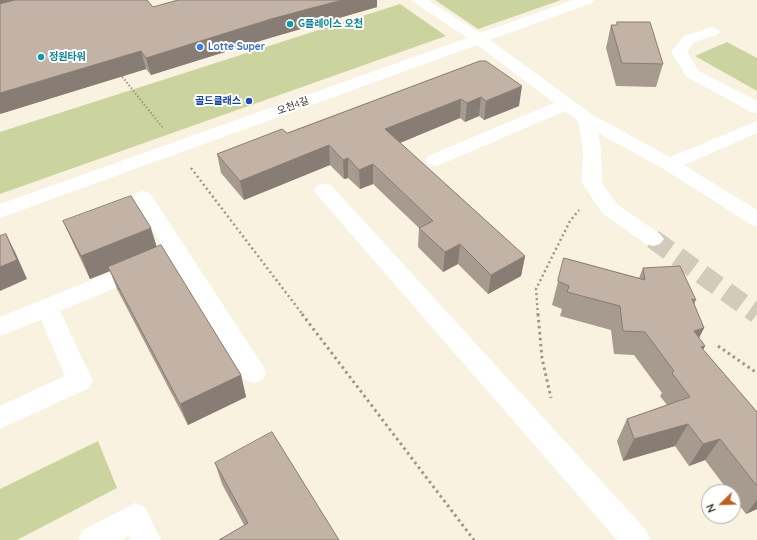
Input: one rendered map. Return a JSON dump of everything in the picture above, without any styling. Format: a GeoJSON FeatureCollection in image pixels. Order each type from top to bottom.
{"type":"FeatureCollection","features":[{"type":"Feature","properties":{"kind":"street"},"geometry":{"type":"LineString","coordinates":[[418,0],[479,39],[587,119],[669,164],[757,219]]}},
{"type":"Feature","properties":{"kind":"street","name":"오천4길"},"geometry":{"type":"LineString","coordinates":[[0,211],[587,0]]}},
{"type":"Feature","properties":{"kind":"street"},"geometry":{"type":"LineString","coordinates":[[712,32],[689,39],[679,52],[693,74],[757,108]]}},
{"type":"Feature","properties":{"kind":"street"},"geometry":{"type":"LineString","coordinates":[[434,160],[566,104]]}},
{"type":"Feature","properties":{"kind":"street"},"geometry":{"type":"LineString","coordinates":[[587,119],[592,149],[592,183],[610,209],[653,239]]}},
{"type":"Feature","properties":{"kind":"street"},"geometry":{"type":"LineString","coordinates":[[669,164],[757,126]]}},
{"type":"Feature","properties":{"kind":"street"},"geometry":{"type":"LineString","coordinates":[[324,190],[636,540]]}},
{"type":"Feature","properties":{"kind":"street"},"geometry":{"type":"LineString","coordinates":[[143,198],[254,373]]}},
{"type":"Feature","properties":{"kind":"street"},"geometry":{"type":"LineString","coordinates":[[0,327],[178,253]]}},
{"type":"Feature","properties":{"kind":"street"},"geometry":{"type":"LineString","coordinates":[[0,418],[80,381],[47,308]]}},
{"type":"Feature","properties":{"kind":"street"},"geometry":{"type":"LineString","coordinates":[[94,540],[135,517],[146,540]]}},
{"type":"Feature","properties":{"kind":"path"},"geometry":{"type":"LineString","coordinates":[[119,72],[168,134],[176,148],[474,540]]}},
{"type":"Feature","properties":{"kind":"path"},"geometry":{"type":"LineString","coordinates":[[552,402],[542,358],[536,289],[570,221],[579,209],[599,193]]}},
{"type":"Feature","properties":{"kind":"path"},"geometry":{"type":"LineString","coordinates":[[718,346],[757,373]]}},
{"type":"Feature","properties":{"kind":"green space"},"geometry":{"type":"Polygon","coordinates":[[[435,0],[561,0],[478,29],[435,0]]]}},
{"type":"Feature","properties":{"kind":"green space"},"geometry":{"type":"Polygon","coordinates":[[[400,4],[446,36],[0,194],[0,132],[400,4]]]}},
{"type":"Feature","properties":{"kind":"green space"},"geometry":{"type":"Polygon","coordinates":[[[727,42],[757,58],[757,91],[695,56],[727,42]]]}},
{"type":"Feature","properties":{"kind":"green space"},"geometry":{"type":"Polygon","coordinates":[[[98,441],[117,488],[17,540],[0,540],[0,489],[98,441]]]}},
{"type":"Feature","properties":{"kind":"building"},"geometry":{"type":"Polygon","coordinates":[[[15,0],[147,0],[153,7],[178,0],[342,0],[271,19],[146,58],[141,51],[0,93],[0,4],[15,0]]]}},
{"type":"Feature","properties":{"kind":"building"},"geometry":{"type":"Polygon","coordinates":[[[617,22],[650,22],[663,64],[622,63],[611,25],[617,25],[617,22]]]}},
{"type":"Feature","properties":{"kind":"building"},"geometry":{"type":"Polygon","coordinates":[[[480,61],[486,61],[522,86],[486,101],[481,97],[467,103],[461,99],[385,129],[525,256],[491,275],[460,244],[445,252],[419,228],[433,221],[373,164],[359,170],[348,158],[343,160],[329,145],[240,181],[217,154],[282,129],[287,133],[480,61]]]}},
{"type":"Feature","properties":{"kind":"building"},"geometry":{"type":"Polygon","coordinates":[[[131,196],[151,228],[81,256],[63,221],[131,196]]]}},
{"type":"Feature","properties":{"kind":"building"},"geometry":{"type":"Polygon","coordinates":[[[6,234],[17,260],[0,267],[0,236],[6,234]]]}},
{"type":"Feature","properties":{"kind":"building"},"geometry":{"type":"Polygon","coordinates":[[[161,245],[241,375],[180,404],[108,267],[161,245]]]}},
{"type":"Feature","properties":{"kind":"building"},"geometry":{"type":"Polygon","coordinates":[[[564,258],[645,280],[643,268],[680,266],[696,300],[692,299],[704,328],[694,331],[705,346],[701,347],[757,412],[757,486],[720,439],[703,444],[688,424],[634,439],[627,419],[690,397],[672,373],[674,371],[645,332],[623,331],[620,306],[567,292],[569,286],[558,281],[564,258]]]}},
{"type":"Feature","properties":{"kind":"building"},"geometry":{"type":"Polygon","coordinates":[[[272,432],[339,540],[219,540],[248,523],[215,463],[272,432]]]}},
{"type":"Feature","properties":{"kind":"tunnel"},"geometry":{"type":"LineString","coordinates":[[653,239],[757,314]]}},
{"type":"Feature","properties":{"kind":"place","name":"G플레이스 오천"},"geometry":{"type":"Point","coordinates":[290,24]}},
{"type":"Feature","properties":{"kind":"place","name":"Lotte Super"},"geometry":{"type":"Point","coordinates":[200,47]}},
{"type":"Feature","properties":{"kind":"place","name":"정원타워"},"geometry":{"type":"Point","coordinates":[41,57]}},
{"type":"Feature","properties":{"kind":"place","name":"골드클래스"},"geometry":{"type":"Point","coordinates":[249,101]}}]}
